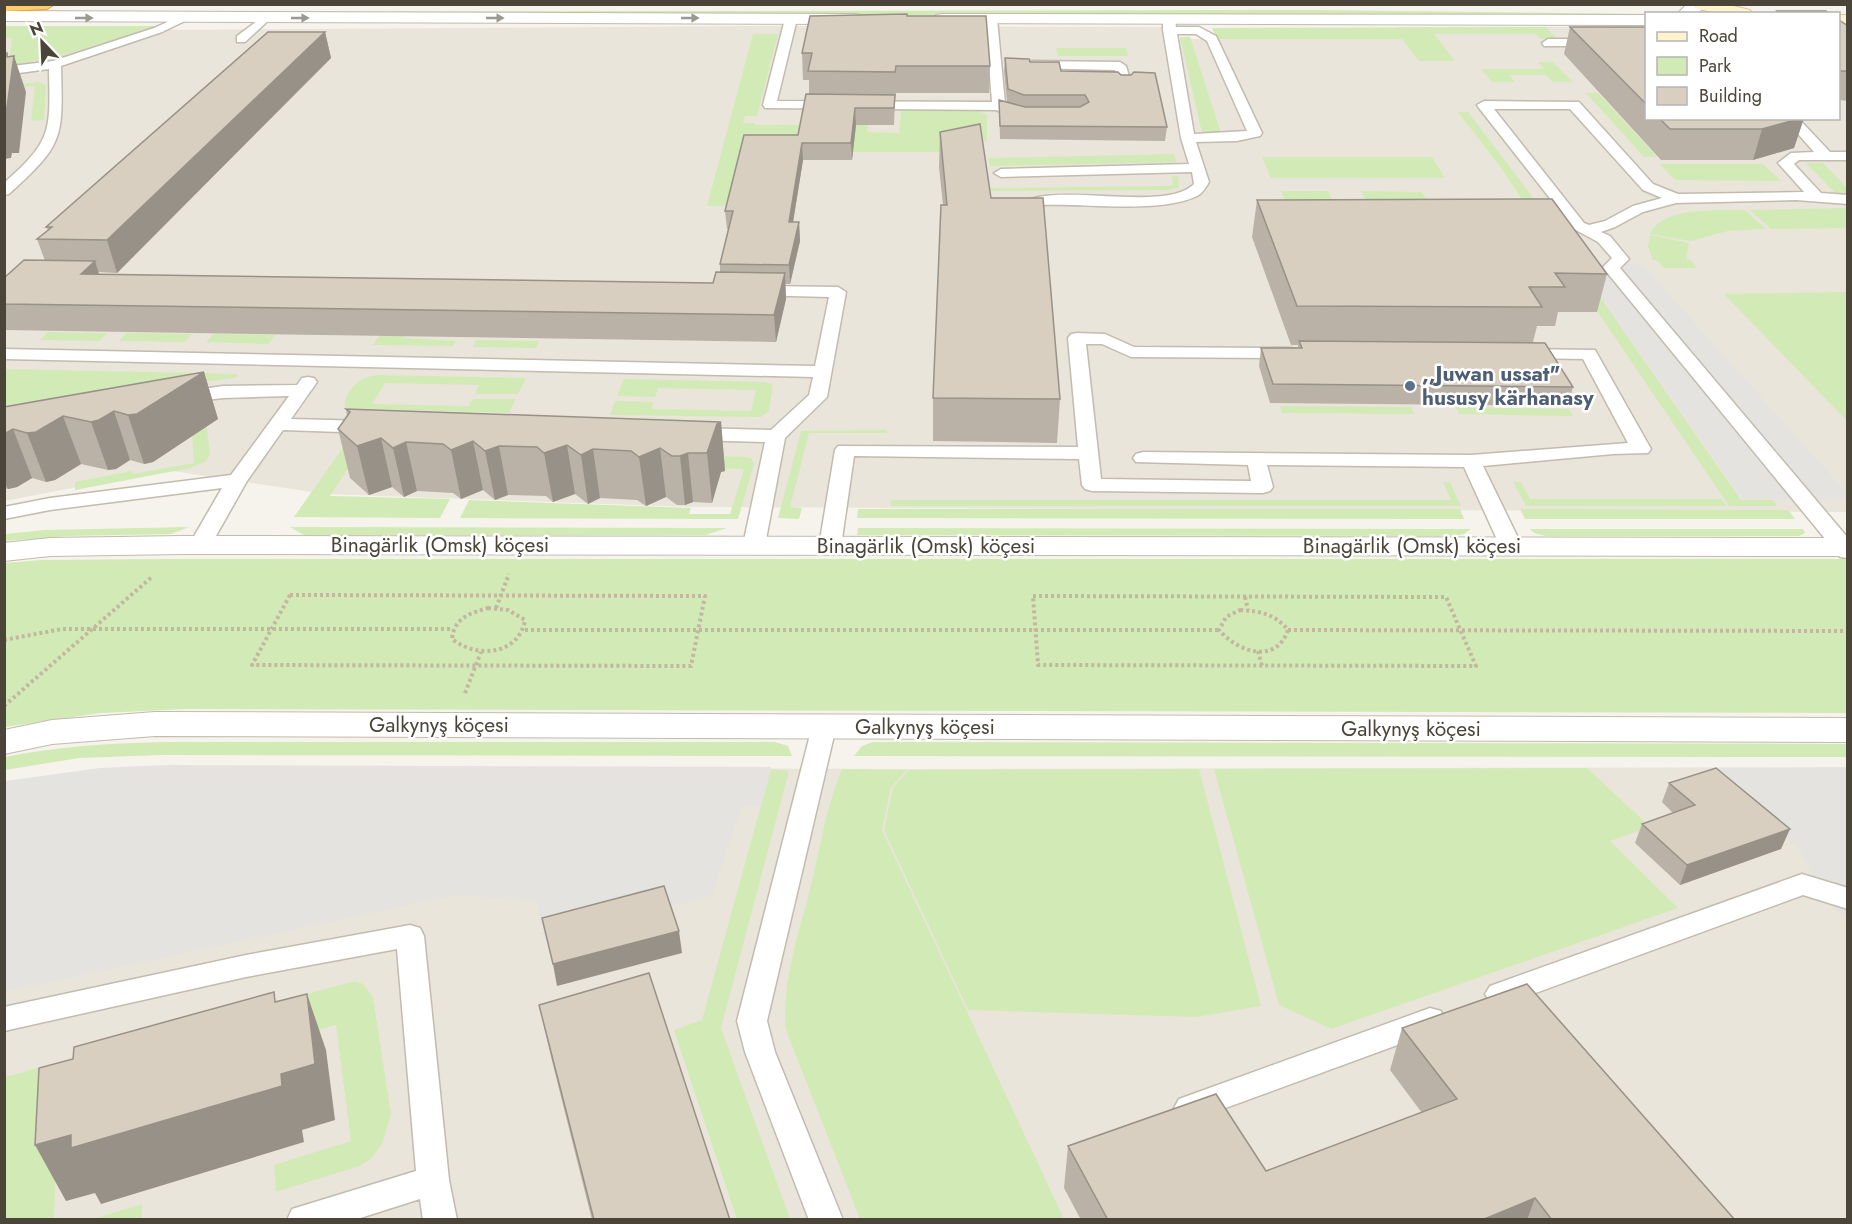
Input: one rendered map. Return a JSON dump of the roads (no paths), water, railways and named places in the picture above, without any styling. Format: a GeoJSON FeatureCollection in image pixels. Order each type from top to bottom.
{"type":"FeatureCollection","features":[{"type":"Feature","properties":{"kind":"highway"},"geometry":{"type":"LineString","coordinates":[[4,6],[47,4]]}},
{"type":"Feature","properties":{"kind":"main road"},"geometry":{"type":"LineString","coordinates":[[1700,4],[1735,12]]}},
{"type":"Feature","properties":{"kind":"street"},"geometry":{"type":"LineString","coordinates":[[4,16],[265,18],[792,28],[873,19]]}},
{"type":"Feature","properties":{"kind":"street"},"geometry":{"type":"LineString","coordinates":[[921,19],[992,26],[1645,20]]}},
{"type":"Feature","properties":{"kind":"street","name":"Binagärlik (Omsk) köçesi"},"geometry":{"type":"LineString","coordinates":[[4,552],[60,546],[200,545],[1846,548]]}},
{"type":"Feature","properties":{"kind":"street","name":"Galkynyş köçesi"},"geometry":{"type":"LineString","coordinates":[[4,742],[52,732],[155,724],[1848,730]]}},
{"type":"Feature","properties":{"kind":"lane"},"geometry":{"type":"LineString","coordinates":[[4,71],[55,64],[158,30],[183,18]]}},
{"type":"Feature","properties":{"kind":"lane"},"geometry":{"type":"LineString","coordinates":[[241,39],[265,18]]}},
{"type":"Feature","properties":{"kind":"lane"},"geometry":{"type":"LineString","coordinates":[[1549,20],[1572,43]]}},
{"type":"Feature","properties":{"kind":"lane"},"geometry":{"type":"LineString","coordinates":[[1023,220],[1021,210],[1027,204],[1042,201],[1159,199],[1191,193],[1200,188],[1202,182],[1188,138],[1169,24],[1199,31],[1212,39],[1255,133],[1237,137],[1188,138]]}},
{"type":"Feature","properties":{"kind":"lane"},"geometry":{"type":"LineString","coordinates":[[948,33],[992,26],[1007,65],[999,106]]}},
{"type":"Feature","properties":{"kind":"lane"},"geometry":{"type":"LineString","coordinates":[[792,28],[770,105],[999,106],[1009,112],[1022,113]]}},
{"type":"Feature","properties":{"kind":"lane"},"geometry":{"type":"LineString","coordinates":[[1548,43],[1645,43]]}},
{"type":"Feature","properties":{"kind":"lane"},"geometry":{"type":"LineString","coordinates":[[4,191],[39,158],[51,141],[54,130],[55,64]]}},
{"type":"Feature","properties":{"kind":"lane"},"geometry":{"type":"LineString","coordinates":[[1007,65],[1120,66],[1125,83]]}},
{"type":"Feature","properties":{"kind":"lane"},"geometry":{"type":"LineString","coordinates":[[1676,199],[1648,187],[1574,105],[1484,105],[1579,226],[1604,239],[1620,259],[1611,267],[1846,548]]}},
{"type":"Feature","properties":{"kind":"lane"},"geometry":{"type":"LineString","coordinates":[[1792,120],[1826,156]]}},
{"type":"Feature","properties":{"kind":"lane"},"geometry":{"type":"LineString","coordinates":[[1816,197],[1785,163],[1796,156],[1848,156]]}},
{"type":"Feature","properties":{"kind":"lane"},"geometry":{"type":"LineString","coordinates":[[1001,173],[1197,168]]}},
{"type":"Feature","properties":{"kind":"lane"},"geometry":{"type":"LineString","coordinates":[[1587,231],[1610,224],[1638,209],[1676,199],[1816,197],[1848,200]]}},
{"type":"Feature","properties":{"kind":"lane"},"geometry":{"type":"LineString","coordinates":[[743,290],[838,292],[818,398],[776,436],[754,546]]}},
{"type":"Feature","properties":{"kind":"lane"},"geometry":{"type":"LineString","coordinates":[[1256,459],[1263,487],[1092,485],[1077,338],[1104,339],[1131,352],[1307,353]]}},
{"type":"Feature","properties":{"kind":"lane"},"geometry":{"type":"LineString","coordinates":[[4,354],[823,372]]}},
{"type":"Feature","properties":{"kind":"lane"},"geometry":{"type":"LineString","coordinates":[[1143,458],[1471,461],[1613,448],[1641,449],[1589,354],[1507,354]]}},
{"type":"Feature","properties":{"kind":"lane"},"geometry":{"type":"LineString","coordinates":[[200,545],[237,480],[323,361]]}},
{"type":"Feature","properties":{"kind":"lane"},"geometry":{"type":"LineString","coordinates":[[166,398],[223,392],[302,390]]}},
{"type":"Feature","properties":{"kind":"lane"},"geometry":{"type":"LineString","coordinates":[[278,424],[384,427]]}},
{"type":"Feature","properties":{"kind":"lane"},"geometry":{"type":"LineString","coordinates":[[681,434],[776,436]]}},
{"type":"Feature","properties":{"kind":"lane"},"geometry":{"type":"LineString","coordinates":[[830,546],[845,450],[1088,453]]}},
{"type":"Feature","properties":{"kind":"lane"},"geometry":{"type":"LineString","coordinates":[[1471,461],[1511,546]]}},
{"type":"Feature","properties":{"kind":"lane"},"geometry":{"type":"LineString","coordinates":[[4,513],[50,504],[237,480]]}},
{"type":"Feature","properties":{"kind":"lane"},"geometry":{"type":"LineString","coordinates":[[824,727],[752,1021],[760,1052],[826,1220]]}},
{"type":"Feature","properties":{"kind":"lane"},"geometry":{"type":"LineString","coordinates":[[1169,1115],[1802,884],[1848,898]]}},
{"type":"Feature","properties":{"kind":"lane"},"geometry":{"type":"LineString","coordinates":[[4,1019],[246,966],[410,936],[433,1180],[440,1220]]}},
{"type":"Feature","properties":{"kind":"lane"},"geometry":{"type":"LineString","coordinates":[[304,1220],[433,1180]]}},
{"type":"Feature","properties":{"kind":"place","name":",,Juwan ussat\" hususy kärhanasy"},"geometry":{"type":"Point","coordinates":[1410,386]}}]}
